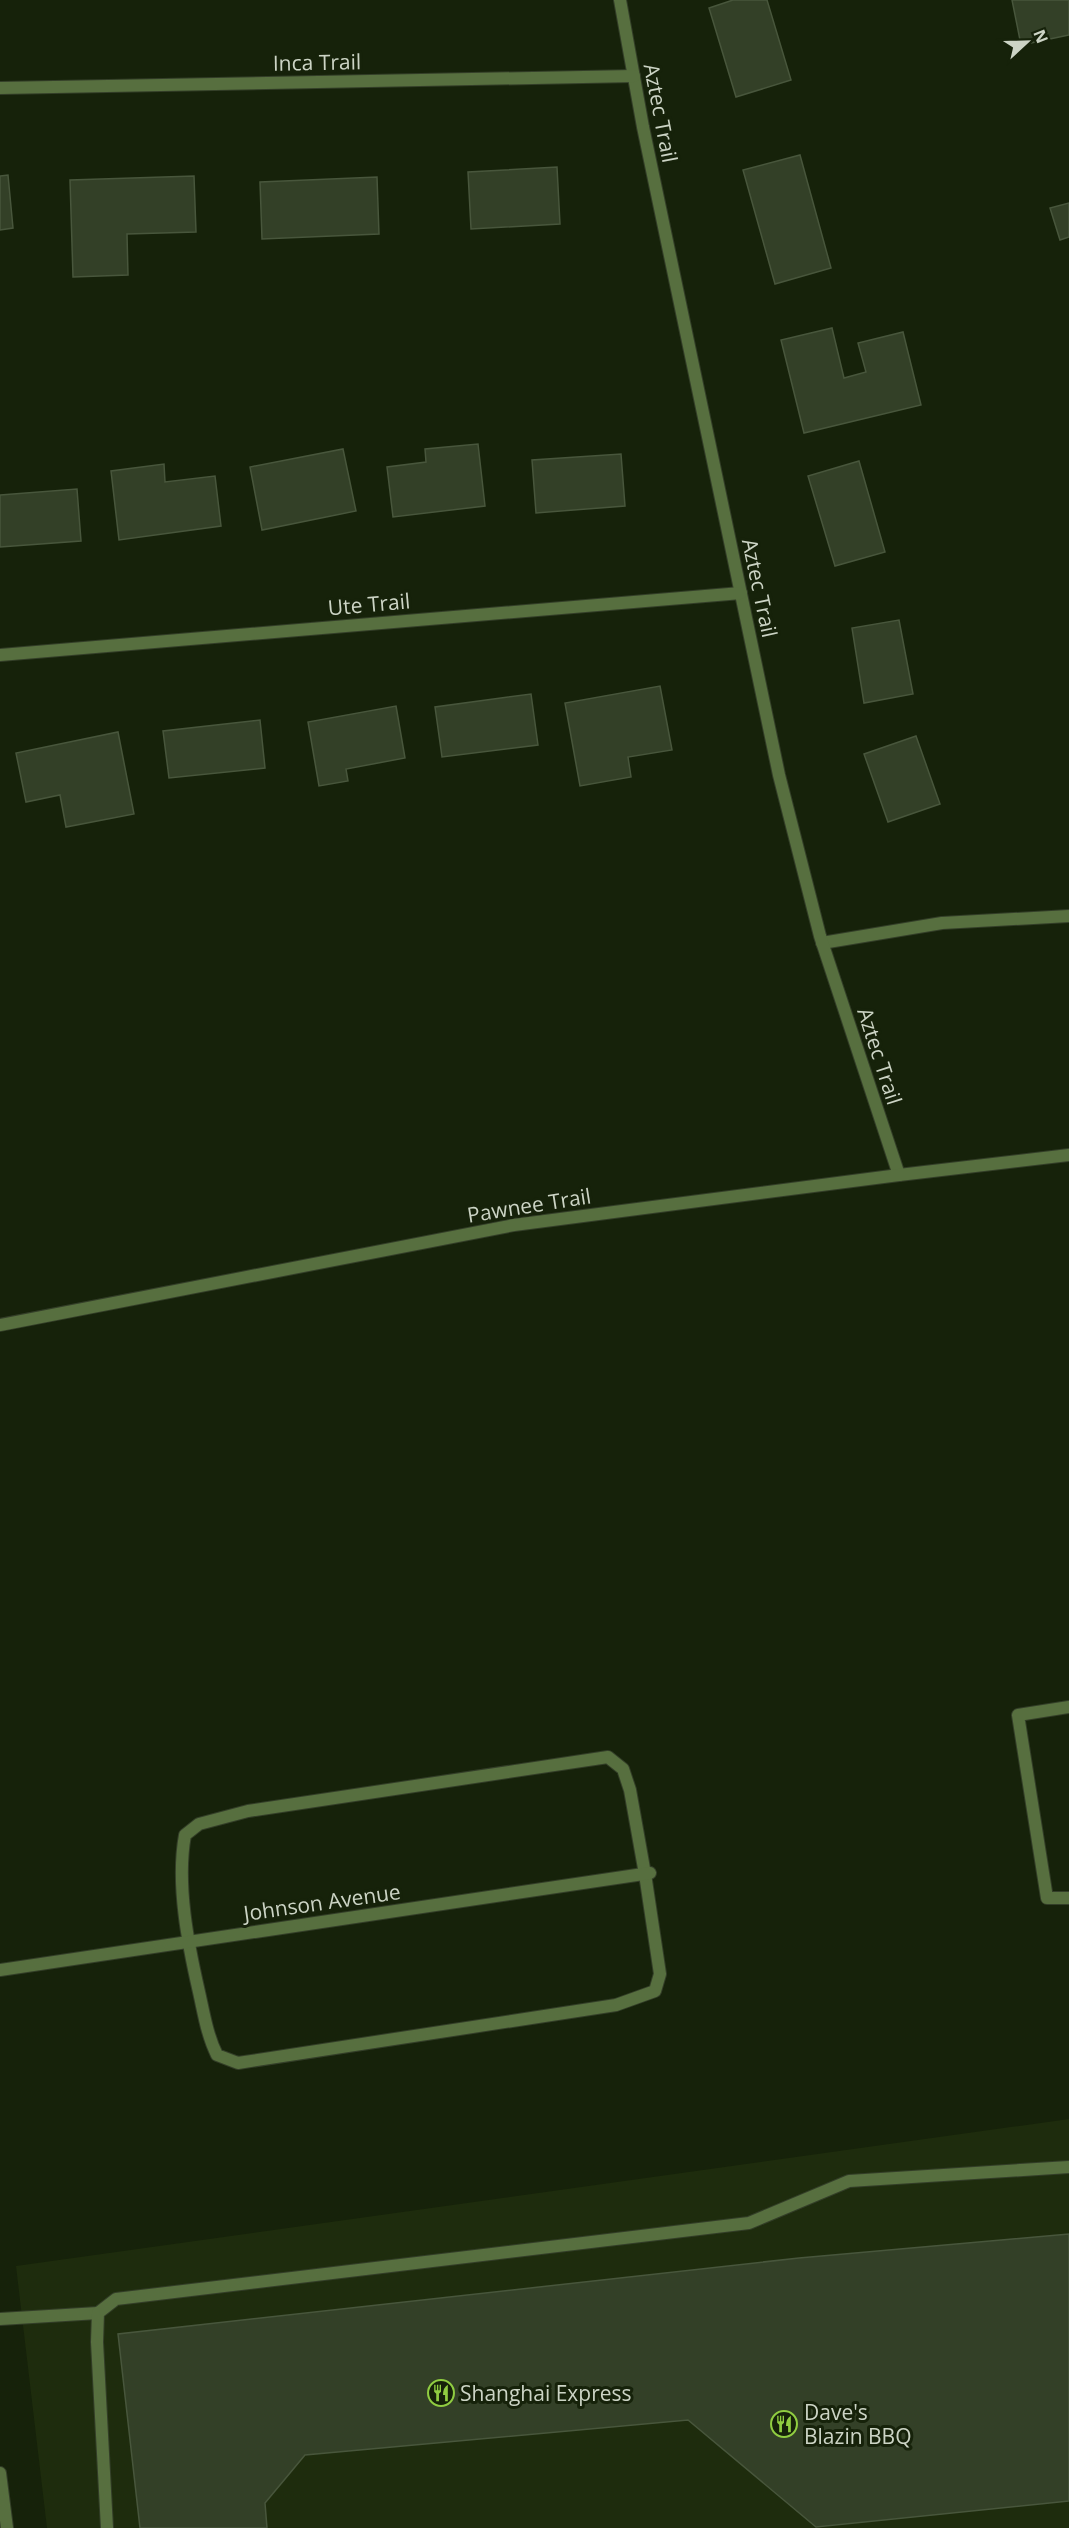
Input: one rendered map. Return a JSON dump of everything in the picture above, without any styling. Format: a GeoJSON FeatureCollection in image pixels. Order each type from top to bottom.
{"type":"FeatureCollection","features":[{"type":"Feature","properties":{"kind":"street","name":"Aztec Trail"},"geometry":{"type":"LineString","coordinates":[[620,0],[779,775],[822,943],[899,1174]]}},
{"type":"Feature","properties":{"kind":"street","name":"Inca Trail"},"geometry":{"type":"LineString","coordinates":[[0,88],[634,76]]}},
{"type":"Feature","properties":{"kind":"street","name":"Ute Trail"},"geometry":{"type":"LineString","coordinates":[[0,654],[741,593]]}},
{"type":"Feature","properties":{"kind":"street"},"geometry":{"type":"LineString","coordinates":[[822,943],[942,923],[1069,916]]}},
{"type":"Feature","properties":{"kind":"street","name":"Pawnee Trail"},"geometry":{"type":"LineString","coordinates":[[0,1326],[514,1225],[899,1174],[1069,1155]]}},
{"type":"Feature","properties":{"kind":"street"},"geometry":{"type":"LineString","coordinates":[[1069,1707],[1018,1715],[1047,1898],[1069,1898]]}},
{"type":"Feature","properties":{"kind":"street"},"geometry":{"type":"LineString","coordinates":[[608,1757],[623,1768],[630,1790],[648,1873],[660,1974],[655,1990],[616,2005],[238,2063],[217,2055],[209,2039],[188,1942],[181,1856],[184,1835],[199,1824],[248,1811],[608,1757]]}},
{"type":"Feature","properties":{"kind":"street","name":"Johnson Avenue"},"geometry":{"type":"LineString","coordinates":[[0,1970],[648,1873]]}},
{"type":"Feature","properties":{"kind":"street"},"geometry":{"type":"LineString","coordinates":[[0,2319],[98,2313],[116,2299],[749,2223],[849,2181],[1069,2167]]}},
{"type":"Feature","properties":{"kind":"street"},"geometry":{"type":"LineString","coordinates":[[98,2313],[97,2342],[107,2528]]}},
{"type":"Feature","properties":{"kind":"street"},"geometry":{"type":"LineString","coordinates":[[0,2473],[7,2528]]}},
{"type":"Feature","properties":{"kind":"shaded area"},"geometry":{"type":"Polygon","coordinates":[[[1069,2119],[1069,2528],[47,2528],[16,2266],[1069,2119]]]}},
{"type":"Feature","properties":{"kind":"building"},"geometry":{"type":"Polygon","coordinates":[[[733,0],[767,0],[791,80],[736,97],[709,8],[733,0]]]}},
{"type":"Feature","properties":{"kind":"building"},"geometry":{"type":"Polygon","coordinates":[[[1012,0],[1069,0],[1069,35],[1021,45],[1012,0]]]}},
{"type":"Feature","properties":{"kind":"building"},"geometry":{"type":"Polygon","coordinates":[[[800,155],[831,268],[775,284],[743,170],[800,155]]]}},
{"type":"Feature","properties":{"kind":"building"},"geometry":{"type":"Polygon","coordinates":[[[557,167],[560,224],[471,229],[468,172],[557,167]]]}},
{"type":"Feature","properties":{"kind":"building"},"geometry":{"type":"Polygon","coordinates":[[[8,175],[13,228],[0,230],[0,176],[8,175]]]}},
{"type":"Feature","properties":{"kind":"building"},"geometry":{"type":"Polygon","coordinates":[[[194,176],[196,232],[127,234],[128,275],[73,277],[70,180],[194,176]]]}},
{"type":"Feature","properties":{"kind":"building"},"geometry":{"type":"Polygon","coordinates":[[[377,177],[379,234],[262,239],[260,182],[377,177]]]}},
{"type":"Feature","properties":{"kind":"building"},"geometry":{"type":"Polygon","coordinates":[[[1069,203],[1069,237],[1060,240],[1050,208],[1069,203]]]}},
{"type":"Feature","properties":{"kind":"building"},"geometry":{"type":"Polygon","coordinates":[[[832,328],[844,378],[866,372],[858,343],[903,332],[921,405],[804,433],[781,340],[832,328]]]}},
{"type":"Feature","properties":{"kind":"building"},"geometry":{"type":"Polygon","coordinates":[[[478,444],[485,506],[393,517],[387,467],[426,462],[425,449],[478,444]]]}},
{"type":"Feature","properties":{"kind":"building"},"geometry":{"type":"Polygon","coordinates":[[[343,449],[356,511],[262,530],[250,467],[343,449]]]}},
{"type":"Feature","properties":{"kind":"building"},"geometry":{"type":"Polygon","coordinates":[[[621,454],[625,506],[536,513],[532,460],[621,454]]]}},
{"type":"Feature","properties":{"kind":"building"},"geometry":{"type":"Polygon","coordinates":[[[859,461],[885,552],[835,566],[808,476],[859,461]]]}},
{"type":"Feature","properties":{"kind":"building"},"geometry":{"type":"Polygon","coordinates":[[[164,464],[165,482],[215,476],[221,526],[119,540],[111,471],[164,464]]]}},
{"type":"Feature","properties":{"kind":"building"},"geometry":{"type":"Polygon","coordinates":[[[77,489],[81,541],[0,547],[0,495],[77,489]]]}},
{"type":"Feature","properties":{"kind":"building"},"geometry":{"type":"Polygon","coordinates":[[[899,620],[913,694],[864,703],[852,628],[899,620]]]}},
{"type":"Feature","properties":{"kind":"building"},"geometry":{"type":"Polygon","coordinates":[[[660,686],[672,750],[628,757],[631,777],[580,786],[565,703],[660,686]]]}},
{"type":"Feature","properties":{"kind":"building"},"geometry":{"type":"Polygon","coordinates":[[[531,694],[538,745],[442,757],[435,707],[531,694]]]}},
{"type":"Feature","properties":{"kind":"building"},"geometry":{"type":"Polygon","coordinates":[[[396,706],[405,758],[346,769],[348,781],[319,786],[308,722],[396,706]]]}},
{"type":"Feature","properties":{"kind":"building"},"geometry":{"type":"Polygon","coordinates":[[[260,720],[265,768],[169,778],[163,731],[260,720]]]}},
{"type":"Feature","properties":{"kind":"building"},"geometry":{"type":"Polygon","coordinates":[[[118,732],[134,814],[66,827],[60,795],[26,802],[16,753],[118,732]]]}},
{"type":"Feature","properties":{"kind":"building"},"geometry":{"type":"Polygon","coordinates":[[[916,736],[940,804],[888,822],[864,754],[916,736]]]}},
{"type":"Feature","properties":{"kind":"building"},"geometry":{"type":"Polygon","coordinates":[[[1069,2234],[1069,2501],[816,2527],[688,2420],[305,2455],[265,2503],[267,2528],[140,2528],[118,2334],[799,2258],[1069,2234]]]}},
{"type":"Feature","properties":{"kind":"place","name":"Shanghai Express"},"geometry":{"type":"Point","coordinates":[441,2393]}},
{"type":"Feature","properties":{"kind":"place","name":"Dave's Blazin BBQ"},"geometry":{"type":"Point","coordinates":[784,2424]}}]}
